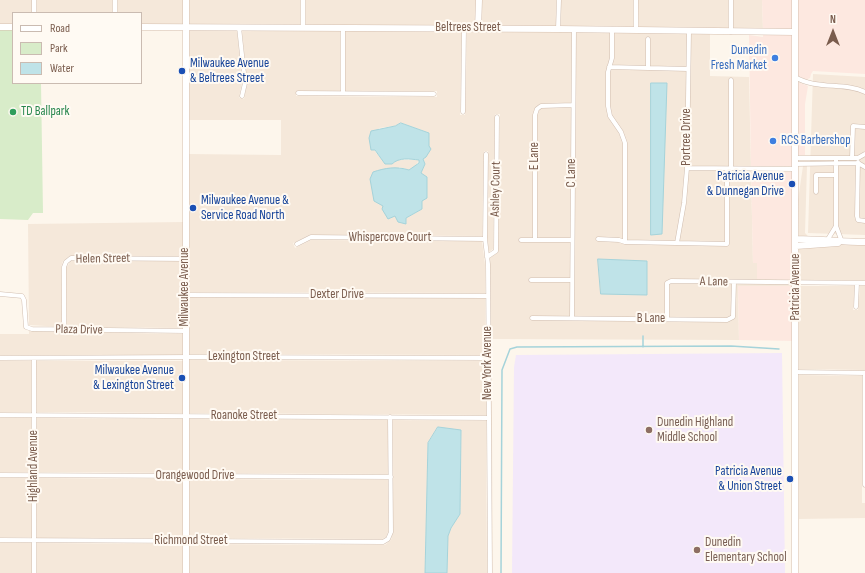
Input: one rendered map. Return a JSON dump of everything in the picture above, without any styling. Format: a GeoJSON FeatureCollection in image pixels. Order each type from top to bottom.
{"type":"FeatureCollection","features":[{"type":"Feature","properties":{"kind":"street"},"geometry":{"type":"LineString","coordinates":[[34,0],[34,12]]}},
{"type":"Feature","properties":{"kind":"street"},"geometry":{"type":"LineString","coordinates":[[115,0],[115,12]]}},
{"type":"Feature","properties":{"kind":"street","name":"Milwaukee Avenue"},"geometry":{"type":"LineString","coordinates":[[186,0],[186,573]]}},
{"type":"Feature","properties":{"kind":"street"},"geometry":{"type":"LineString","coordinates":[[303,0],[303,28]]}},
{"type":"Feature","properties":{"kind":"street"},"geometry":{"type":"LineString","coordinates":[[478,29],[479,0]]}},
{"type":"Feature","properties":{"kind":"street"},"geometry":{"type":"LineString","coordinates":[[558,0],[558,29]]}},
{"type":"Feature","properties":{"kind":"street"},"geometry":{"type":"LineString","coordinates":[[636,0],[636,30]]}},
{"type":"Feature","properties":{"kind":"street"},"geometry":{"type":"LineString","coordinates":[[731,0],[731,32]]}},
{"type":"Feature","properties":{"kind":"street","name":"Patricia Avenue"},"geometry":{"type":"LineString","coordinates":[[795,0],[795,573]]}},
{"type":"Feature","properties":{"kind":"street"},"geometry":{"type":"LineString","coordinates":[[0,27],[12,27]]}},
{"type":"Feature","properties":{"kind":"street","name":"Beltrees Street"},"geometry":{"type":"LineString","coordinates":[[142,27],[612,29],[795,32]]}},
{"type":"Feature","properties":{"kind":"street"},"geometry":{"type":"LineString","coordinates":[[239,27],[245,83],[242,96]]}},
{"type":"Feature","properties":{"kind":"street"},"geometry":{"type":"LineString","coordinates":[[343,28],[343,94]]}},
{"type":"Feature","properties":{"kind":"street"},"geometry":{"type":"LineString","coordinates":[[463,112],[464,28]]}},
{"type":"Feature","properties":{"kind":"street","name":"C Lane"},"geometry":{"type":"LineString","coordinates":[[572,318],[574,29]]}},
{"type":"Feature","properties":{"kind":"street"},"geometry":{"type":"LineString","coordinates":[[612,29],[612,58],[608,72],[609,111],[621,132],[625,143],[625,242]]}},
{"type":"Feature","properties":{"kind":"street","name":"Portree Drive"},"geometry":{"type":"LineString","coordinates":[[677,243],[684,203],[687,168],[689,31]]}},
{"type":"Feature","properties":{"kind":"street"},"geometry":{"type":"LineString","coordinates":[[648,39],[648,68]]}},
{"type":"Feature","properties":{"kind":"street"},"geometry":{"type":"LineString","coordinates":[[609,67],[688,69]]}},
{"type":"Feature","properties":{"kind":"street"},"geometry":{"type":"LineString","coordinates":[[795,77],[808,83],[856,89],[865,92]]}},
{"type":"Feature","properties":{"kind":"street"},"geometry":{"type":"LineString","coordinates":[[598,240],[727,244],[731,80]]}},
{"type":"Feature","properties":{"kind":"street"},"geometry":{"type":"LineString","coordinates":[[298,94],[434,94]]}},
{"type":"Feature","properties":{"kind":"street","name":"E Lane"},"geometry":{"type":"LineString","coordinates":[[535,240],[535,115],[537,109],[541,106],[573,105]]}},
{"type":"Feature","properties":{"kind":"street","name":"Ashley Court"},"geometry":{"type":"LineString","coordinates":[[487,256],[496,251],[497,117]]}},
{"type":"Feature","properties":{"kind":"street"},"geometry":{"type":"LineString","coordinates":[[852,158],[853,126],[865,127]]}},
{"type":"Feature","properties":{"kind":"street","name":"New York Avenue"},"geometry":{"type":"LineString","coordinates":[[486,154],[484,238],[487,256],[488,296],[490,573]]}},
{"type":"Feature","properties":{"kind":"street"},"geometry":{"type":"LineString","coordinates":[[687,168],[729,169],[795,164],[836,158],[858,158],[865,154]]}},
{"type":"Feature","properties":{"kind":"street"},"geometry":{"type":"LineString","coordinates":[[836,158],[836,226],[842,242]]}},
{"type":"Feature","properties":{"kind":"street"},"geometry":{"type":"LineString","coordinates":[[858,158],[857,216],[858,220],[865,221]]}},
{"type":"Feature","properties":{"kind":"street"},"geometry":{"type":"LineString","coordinates":[[795,164],[858,163],[865,167]]}},
{"type":"Feature","properties":{"kind":"street"},"geometry":{"type":"LineString","coordinates":[[816,192],[816,175],[836,175]]}},
{"type":"Feature","properties":{"kind":"street"},"geometry":{"type":"LineString","coordinates":[[828,239],[836,226]]}},
{"type":"Feature","properties":{"kind":"street","name":"Whispercove Court"},"geometry":{"type":"LineString","coordinates":[[297,244],[311,238],[484,238]]}},
{"type":"Feature","properties":{"kind":"street"},"geometry":{"type":"LineString","coordinates":[[796,239],[828,239],[842,242]]}},
{"type":"Feature","properties":{"kind":"street"},"geometry":{"type":"LineString","coordinates":[[521,240],[572,240]]}},
{"type":"Feature","properties":{"kind":"street"},"geometry":{"type":"LineString","coordinates":[[796,246],[842,242],[865,242]]}},
{"type":"Feature","properties":{"kind":"street","name":"Helen Street"},"geometry":{"type":"LineString","coordinates":[[64,330],[64,267],[66,262],[71,258],[185,258]]}},
{"type":"Feature","properties":{"kind":"street"},"geometry":{"type":"LineString","coordinates":[[531,280],[572,280]]}},
{"type":"Feature","properties":{"kind":"street","name":"A Lane"},"geometry":{"type":"LineString","coordinates":[[668,319],[667,283],[671,281],[865,283]]}},
{"type":"Feature","properties":{"kind":"street","name":"B Lane"},"geometry":{"type":"LineString","coordinates":[[532,318],[731,319],[734,311],[734,282]]}},
{"type":"Feature","properties":{"kind":"street"},"geometry":{"type":"LineString","coordinates":[[856,307],[857,283]]}},
{"type":"Feature","properties":{"kind":"street","name":"Plaza Drive"},"geometry":{"type":"LineString","coordinates":[[0,294],[22,296],[24,300],[26,327],[32,329],[185,331]]}},
{"type":"Feature","properties":{"kind":"street","name":"Dexter Drive"},"geometry":{"type":"LineString","coordinates":[[185,294],[488,296]]}},
{"type":"Feature","properties":{"kind":"street","name":"Lexington Street"},"geometry":{"type":"LineString","coordinates":[[0,358],[488,358]]}},
{"type":"Feature","properties":{"kind":"street","name":"Highland Avenue"},"geometry":{"type":"LineString","coordinates":[[34,358],[34,573]]}},
{"type":"Feature","properties":{"kind":"street"},"geometry":{"type":"LineString","coordinates":[[796,372],[865,373],[865,485]]}},
{"type":"Feature","properties":{"kind":"street","name":"Roanoke Street"},"geometry":{"type":"LineString","coordinates":[[0,415],[488,418]]}},
{"type":"Feature","properties":{"kind":"street"},"geometry":{"type":"LineString","coordinates":[[390,417],[391,477]]}},
{"type":"Feature","properties":{"kind":"street","name":"Orangewood Drive"},"geometry":{"type":"LineString","coordinates":[[0,475],[391,477]]}},
{"type":"Feature","properties":{"kind":"street","name":"Richmond Street"},"geometry":{"type":"LineString","coordinates":[[0,540],[383,542],[388,539],[391,532],[391,477]]}},
{"type":"Feature","properties":{"kind":"shaded area"},"geometry":{"type":"Polygon","coordinates":[[[0,0],[32,0],[32,12],[12,12],[12,24],[0,24],[0,0]]]}},
{"type":"Feature","properties":{"kind":"shaded area"},"geometry":{"type":"Polygon","coordinates":[[[37,0],[112,0],[112,12],[37,12],[37,0]]]}},
{"type":"Feature","properties":{"kind":"shaded area"},"geometry":{"type":"Polygon","coordinates":[[[118,0],[183,0],[183,24],[142,24],[142,12],[118,12],[118,0]]]}},
{"type":"Feature","properties":{"kind":"shaded area"},"geometry":{"type":"Polygon","coordinates":[[[188,0],[300,0],[300,25],[188,24],[188,0]]]}},
{"type":"Feature","properties":{"kind":"shaded area"},"geometry":{"type":"Polygon","coordinates":[[[306,0],[476,0],[476,26],[306,25],[306,0]]]}},
{"type":"Feature","properties":{"kind":"shaded area"},"geometry":{"type":"Polygon","coordinates":[[[481,0],[556,0],[556,26],[481,26],[481,0]]]}},
{"type":"Feature","properties":{"kind":"shaded area"},"geometry":{"type":"Polygon","coordinates":[[[561,0],[633,0],[633,27],[561,26],[561,0]]]}},
{"type":"Feature","properties":{"kind":"shaded area"},"geometry":{"type":"Polygon","coordinates":[[[638,0],[728,0],[728,29],[639,27],[638,0]]]}},
{"type":"Feature","properties":{"kind":"shaded area"},"geometry":{"type":"Polygon","coordinates":[[[733,0],[762,0],[763,29],[733,29],[733,0]]]}},
{"type":"Feature","properties":{"kind":"shaded area"},"geometry":{"type":"Polygon","coordinates":[[[762,0],[792,0],[792,29],[763,29],[762,0]]]}},
{"type":"Feature","properties":{"kind":"shaded area"},"geometry":{"type":"Polygon","coordinates":[[[797,0],[865,0],[865,74],[813,71],[810,78],[806,80],[798,76],[797,0]]]}},
{"type":"Feature","properties":{"kind":"shaded area"},"geometry":{"type":"Polygon","coordinates":[[[188,29],[237,30],[242,83],[239,98],[244,99],[247,82],[242,30],[340,31],[340,91],[296,91],[296,96],[437,97],[437,91],[345,91],[345,31],[462,31],[460,115],[465,115],[467,31],[710,33],[710,76],[749,77],[753,263],[757,263],[757,279],[794,280],[794,286],[738,286],[739,340],[491,339],[490,258],[498,251],[500,114],[495,114],[493,249],[489,252],[487,238],[488,151],[484,151],[482,236],[311,235],[293,243],[295,248],[311,240],[482,241],[485,265],[485,293],[188,292],[188,154],[281,155],[281,120],[188,120],[188,29]],[[401,123],[395,126],[379,128],[374,150],[386,164],[392,164],[396,160],[419,160],[415,167],[409,170],[399,167],[383,206],[395,216],[406,218],[422,209],[421,173],[425,164],[423,159],[429,146],[429,133],[401,123]]]}},
{"type":"Feature","properties":{"kind":"shaded area"},"geometry":{"type":"Polygon","coordinates":[[[749,35],[763,37],[763,35],[792,35],[793,166],[751,166],[749,35]]]}},
{"type":"Feature","properties":{"kind":"shaded area"},"geometry":{"type":"Polygon","coordinates":[[[813,74],[865,77],[865,235],[808,233],[813,74]]]}},
{"type":"Feature","properties":{"kind":"shaded area"},"geometry":{"type":"Polygon","coordinates":[[[798,82],[808,86],[805,104],[805,155],[798,155],[798,82]]]}},
{"type":"Feature","properties":{"kind":"shaded area"},"geometry":{"type":"Polygon","coordinates":[[[803,166],[807,166],[805,233],[808,236],[799,236],[798,200],[803,166]]]}},
{"type":"Feature","properties":{"kind":"shaded area"},"geometry":{"type":"Polygon","coordinates":[[[751,172],[793,172],[794,280],[757,279],[757,263],[753,263],[751,172]]]}},
{"type":"Feature","properties":{"kind":"shaded area"},"geometry":{"type":"Polygon","coordinates":[[[183,222],[183,256],[69,256],[63,261],[61,267],[62,327],[29,325],[28,224],[183,222]]]}},
{"type":"Feature","properties":{"kind":"shaded area"},"geometry":{"type":"Polygon","coordinates":[[[842,245],[865,245],[865,280],[799,280],[799,249],[842,245]]]}},
{"type":"Feature","properties":{"kind":"shaded area"},"geometry":{"type":"Polygon","coordinates":[[[71,261],[183,261],[183,328],[67,327],[66,268],[71,261]]]}},
{"type":"Feature","properties":{"kind":"shaded area"},"geometry":{"type":"Polygon","coordinates":[[[738,286],[794,286],[794,341],[739,340],[738,286]]]}},
{"type":"Feature","properties":{"kind":"shaded area"},"geometry":{"type":"Polygon","coordinates":[[[799,286],[855,286],[853,310],[858,310],[860,286],[865,286],[865,370],[799,369],[799,286]]]}},
{"type":"Feature","properties":{"kind":"shaded area"},"geometry":{"type":"Polygon","coordinates":[[[188,297],[485,298],[486,355],[188,354],[188,297]]]}},
{"type":"Feature","properties":{"kind":"shaded area"},"geometry":{"type":"Polygon","coordinates":[[[29,331],[183,334],[183,355],[0,355],[0,334],[29,334],[29,331]]]}},
{"type":"Feature","properties":{"kind":"shaded area","name":"Dunedin Highland Middle School"},"geometry":{"type":"Polygon","coordinates":[[[782,353],[785,573],[512,573],[514,367],[516,355],[782,353]]]}},
{"type":"Feature","properties":{"kind":"shaded area"},"geometry":{"type":"Polygon","coordinates":[[[188,360],[486,361],[486,415],[188,413],[188,360]]]}},
{"type":"Feature","properties":{"kind":"shaded area"},"geometry":{"type":"Polygon","coordinates":[[[0,361],[31,361],[31,412],[0,412],[0,361]]]}},
{"type":"Feature","properties":{"kind":"shaded area"},"geometry":{"type":"Polygon","coordinates":[[[36,361],[183,361],[183,413],[37,412],[36,361]]]}},
{"type":"Feature","properties":{"kind":"shaded area"},"geometry":{"type":"Polygon","coordinates":[[[491,365],[492,427],[493,573],[491,418],[491,365]]]}},
{"type":"Feature","properties":{"kind":"shaded area"},"geometry":{"type":"Polygon","coordinates":[[[799,375],[862,376],[862,503],[865,503],[865,518],[799,519],[799,375]]]}},
{"type":"Feature","properties":{"kind":"shaded area"},"geometry":{"type":"Polygon","coordinates":[[[0,418],[31,418],[31,472],[0,472],[0,418]]]}},
{"type":"Feature","properties":{"kind":"shaded area"},"geometry":{"type":"Polygon","coordinates":[[[37,418],[183,419],[183,473],[36,472],[37,418]]]}},
{"type":"Feature","properties":{"kind":"shaded area"},"geometry":{"type":"Polygon","coordinates":[[[188,419],[388,420],[388,474],[188,473],[188,419]]]}},
{"type":"Feature","properties":{"kind":"shaded area"},"geometry":{"type":"Polygon","coordinates":[[[393,420],[486,421],[487,573],[447,573],[448,536],[460,514],[461,431],[438,427],[428,443],[425,573],[189,573],[188,544],[385,545],[391,540],[393,532],[393,420]]]}},
{"type":"Feature","properties":{"kind":"shaded area"},"geometry":{"type":"Polygon","coordinates":[[[0,478],[31,478],[32,537],[0,537],[0,478]]]}},
{"type":"Feature","properties":{"kind":"shaded area"},"geometry":{"type":"Polygon","coordinates":[[[36,478],[183,479],[183,538],[37,538],[36,478]]]}},
{"type":"Feature","properties":{"kind":"shaded area"},"geometry":{"type":"Polygon","coordinates":[[[188,479],[388,480],[388,532],[386,537],[382,539],[188,538],[188,479]]]}},
{"type":"Feature","properties":{"kind":"shaded area"},"geometry":{"type":"Polygon","coordinates":[[[0,543],[32,543],[32,573],[0,573],[0,543]]]}},
{"type":"Feature","properties":{"kind":"shaded area"},"geometry":{"type":"Polygon","coordinates":[[[37,543],[183,544],[184,573],[37,573],[37,543]]]}},
{"type":"Feature","properties":{"kind":"green space"},"geometry":{"type":"Polygon","coordinates":[[[0,30],[12,30],[12,84],[41,84],[43,213],[33,213],[28,220],[0,219],[0,30]]]}},
{"type":"Feature","properties":{"kind":"water"},"geometry":{"type":"Polygon","coordinates":[[[651,83],[667,83],[662,234],[651,235],[651,83]]]}},
{"type":"Feature","properties":{"kind":"water"},"geometry":{"type":"Polygon","coordinates":[[[401,123],[429,133],[429,146],[431,149],[423,159],[425,164],[421,173],[427,177],[427,198],[422,201],[422,209],[406,218],[406,224],[398,222],[395,216],[388,219],[382,209],[383,206],[374,201],[370,179],[373,172],[382,169],[400,168],[409,170],[419,163],[419,160],[405,159],[398,160],[392,164],[385,164],[375,150],[371,150],[369,138],[371,131],[395,126],[401,123]]]}},
{"type":"Feature","properties":{"kind":"water"},"geometry":{"type":"Polygon","coordinates":[[[598,259],[647,261],[647,295],[601,294],[598,259]]]}},
{"type":"Feature","properties":{"kind":"water"},"geometry":{"type":"Polygon","coordinates":[[[438,427],[461,430],[460,514],[448,536],[447,573],[425,573],[428,443],[438,427]]]}},
{"type":"Feature","properties":{"kind":"waterway"},"geometry":{"type":"LineString","coordinates":[[643,336],[643,347]]}},
{"type":"Feature","properties":{"kind":"waterway"},"geometry":{"type":"LineString","coordinates":[[501,573],[502,370],[510,349],[517,347],[731,346],[779,349]]}},
{"type":"Feature","properties":{"kind":"place","name":"Dunedin Fresh Market"},"geometry":{"type":"Point","coordinates":[775,58]}},
{"type":"Feature","properties":{"kind":"place","name":"Milwaukee Avenue & Beltrees Street"},"geometry":{"type":"Point","coordinates":[182,71]}},
{"type":"Feature","properties":{"kind":"place","name":"TD Ballpark"},"geometry":{"type":"Point","coordinates":[13,112]}},
{"type":"Feature","properties":{"kind":"place","name":"RCS Barbershop"},"geometry":{"type":"Point","coordinates":[773,141]}},
{"type":"Feature","properties":{"kind":"place","name":"Patricia Avenue & Dunnegan Drive"},"geometry":{"type":"Point","coordinates":[792,184]}},
{"type":"Feature","properties":{"kind":"place","name":"Milwaukee Avenue & Service Road North"},"geometry":{"type":"Point","coordinates":[193,208]}},
{"type":"Feature","properties":{"kind":"place","name":"Milwaukee Avenue & Lexington Street"},"geometry":{"type":"Point","coordinates":[182,378]}},
{"type":"Feature","properties":{"kind":"place","name":"Dunedin Highland Middle School"},"geometry":{"type":"Point","coordinates":[649,430]}},
{"type":"Feature","properties":{"kind":"place","name":"Patricia Avenue & Union Street"},"geometry":{"type":"Point","coordinates":[790,479]}},
{"type":"Feature","properties":{"kind":"place","name":"Dunedin Elementary School"},"geometry":{"type":"Point","coordinates":[697,550]}}]}
